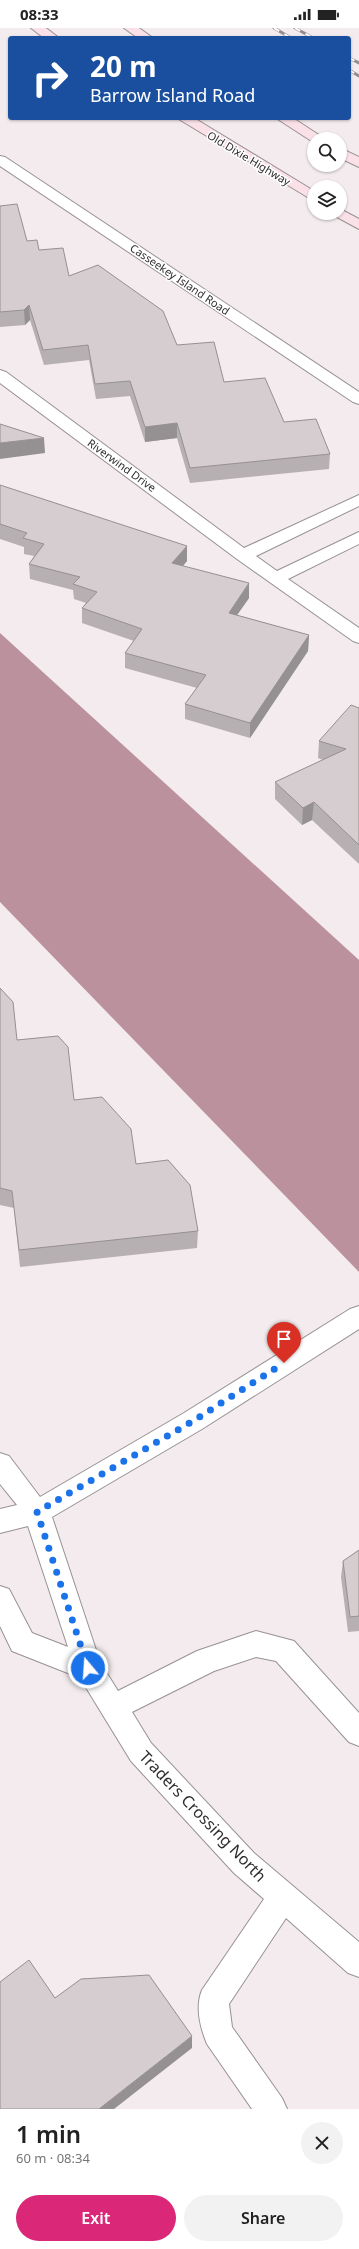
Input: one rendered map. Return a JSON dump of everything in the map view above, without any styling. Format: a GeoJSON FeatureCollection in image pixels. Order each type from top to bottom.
{"type":"FeatureCollection","features":[{"type":"Feature","properties":{"kind":"main road"},"geometry":{"type":"LineString","coordinates":[[37,28],[50,36]]}},
{"type":"Feature","properties":{"kind":"main road"},"geometry":{"type":"LineString","coordinates":[[130,28],[144,36]]}},
{"type":"Feature","properties":{"kind":"main road","name":"Old Dixie Highway"},"geometry":{"type":"LineString","coordinates":[[187,120],[307,193]]}},
{"type":"Feature","properties":{"kind":"main road"},"geometry":{"type":"LineString","coordinates":[[286,120],[307,132]]}},
{"type":"Feature","properties":{"kind":"main road"},"geometry":{"type":"LineString","coordinates":[[347,156],[359,163]]}},
{"type":"Feature","properties":{"kind":"main road"},"geometry":{"type":"LineString","coordinates":[[347,217],[359,225]]}},
{"type":"Feature","properties":{"kind":"street","name":"Casseekey Island Road"},"geometry":{"type":"LineString","coordinates":[[0,160],[359,399]]}},
{"type":"Feature","properties":{"kind":"street","name":"Riverwind Drive"},"geometry":{"type":"LineString","coordinates":[[0,375],[243,555],[359,637]]}},
{"type":"Feature","properties":{"kind":"street"},"geometry":{"type":"LineString","coordinates":[[243,555],[359,500]]}},
{"type":"Feature","properties":{"kind":"street"},"geometry":{"type":"LineString","coordinates":[[276,578],[359,538]]}},
{"type":"Feature","properties":{"kind":"street"},"geometry":{"type":"LineString","coordinates":[[0,1521],[37,1512],[193,1421],[354,1319]]}},
{"type":"Feature","properties":{"kind":"street","name":"Traders Crossing North"},"geometry":{"type":"LineString","coordinates":[[0,1464],[37,1512],[88,1668],[141,1752],[244,1863],[359,1962]]}},
{"type":"Feature","properties":{"kind":"street"},"geometry":{"type":"LineString","coordinates":[[0,1598],[22,1642],[88,1668]]}},
{"type":"Feature","properties":{"kind":"street"},"geometry":{"type":"LineString","coordinates":[[114,1707],[207,1660],[256,1644],[284,1650],[359,1733]]}},
{"type":"Feature","properties":{"kind":"street"},"geometry":{"type":"LineString","coordinates":[[271,2109],[218,2032],[213,2002],[283,1896]]}},
{"type":"Feature","properties":{"kind":"shaded area"},"geometry":{"type":"Polygon","coordinates":[[[0,633],[359,960],[359,1272],[0,902],[0,633]]]}},
{"type":"Feature","properties":{"kind":"building"},"geometry":{"type":"Polygon","coordinates":[[[17,204],[27,241],[37,240],[39,250],[63,248],[69,276],[98,265],[163,311],[177,345],[214,342],[224,382],[265,378],[284,422],[316,419],[330,454],[190,468],[177,423],[145,427],[130,381],[95,384],[88,345],[43,350],[29,305],[24,310],[0,312],[0,206],[17,204]]]}},
{"type":"Feature","properties":{"kind":"building"},"geometry":{"type":"Polygon","coordinates":[[[0,424],[44,438],[0,443],[0,424]]]}},
{"type":"Feature","properties":{"kind":"building"},"geometry":{"type":"Polygon","coordinates":[[[0,485],[187,546],[172,563],[249,583],[229,613],[309,635],[250,723],[185,704],[206,675],[125,653],[142,629],[82,608],[97,592],[73,584],[80,577],[29,564],[44,544],[23,538],[27,533],[0,524],[0,485]]]}},
{"type":"Feature","properties":{"kind":"building"},"geometry":{"type":"Polygon","coordinates":[[[351,705],[359,708],[359,845],[314,802],[303,808],[275,782],[346,749],[319,741],[351,705]]]}},
{"type":"Feature","properties":{"kind":"building"},"geometry":{"type":"Polygon","coordinates":[[[0,988],[13,1002],[17,1040],[58,1036],[68,1047],[74,1100],[102,1097],[131,1129],[136,1164],[168,1160],[190,1185],[198,1231],[19,1250],[12,1191],[0,1188],[0,988]]]}},
{"type":"Feature","properties":{"kind":"building"},"geometry":{"type":"Polygon","coordinates":[[[359,1550],[359,1616],[350,1617],[343,1561],[359,1550]]]}},
{"type":"Feature","properties":{"kind":"building"},"geometry":{"type":"Polygon","coordinates":[[[29,1960],[55,1998],[81,1979],[149,1975],[192,2036],[99,2109],[0,2109],[0,1982],[29,1960]]]}},
{"type":"Feature","properties":{"kind":"railway"},"geometry":{"type":"LineString","coordinates":[[274,28],[288,36]]}},
{"type":"Feature","properties":{"kind":"railway"},"geometry":{"type":"LineString","coordinates":[[295,28],[309,36]]}},
{"type":"Feature","properties":{"kind":"railway"},"geometry":{"type":"LineString","coordinates":[[351,59],[359,63]]}},
{"type":"Feature","properties":{"kind":"railway"},"geometry":{"type":"LineString","coordinates":[[351,71],[359,76]]}},
{"type":"Feature","properties":{"kind":"route"},"geometry":{"type":"LineString","coordinates":[[88,1668],[37,1512],[193,1421],[284,1363]]}}]}
